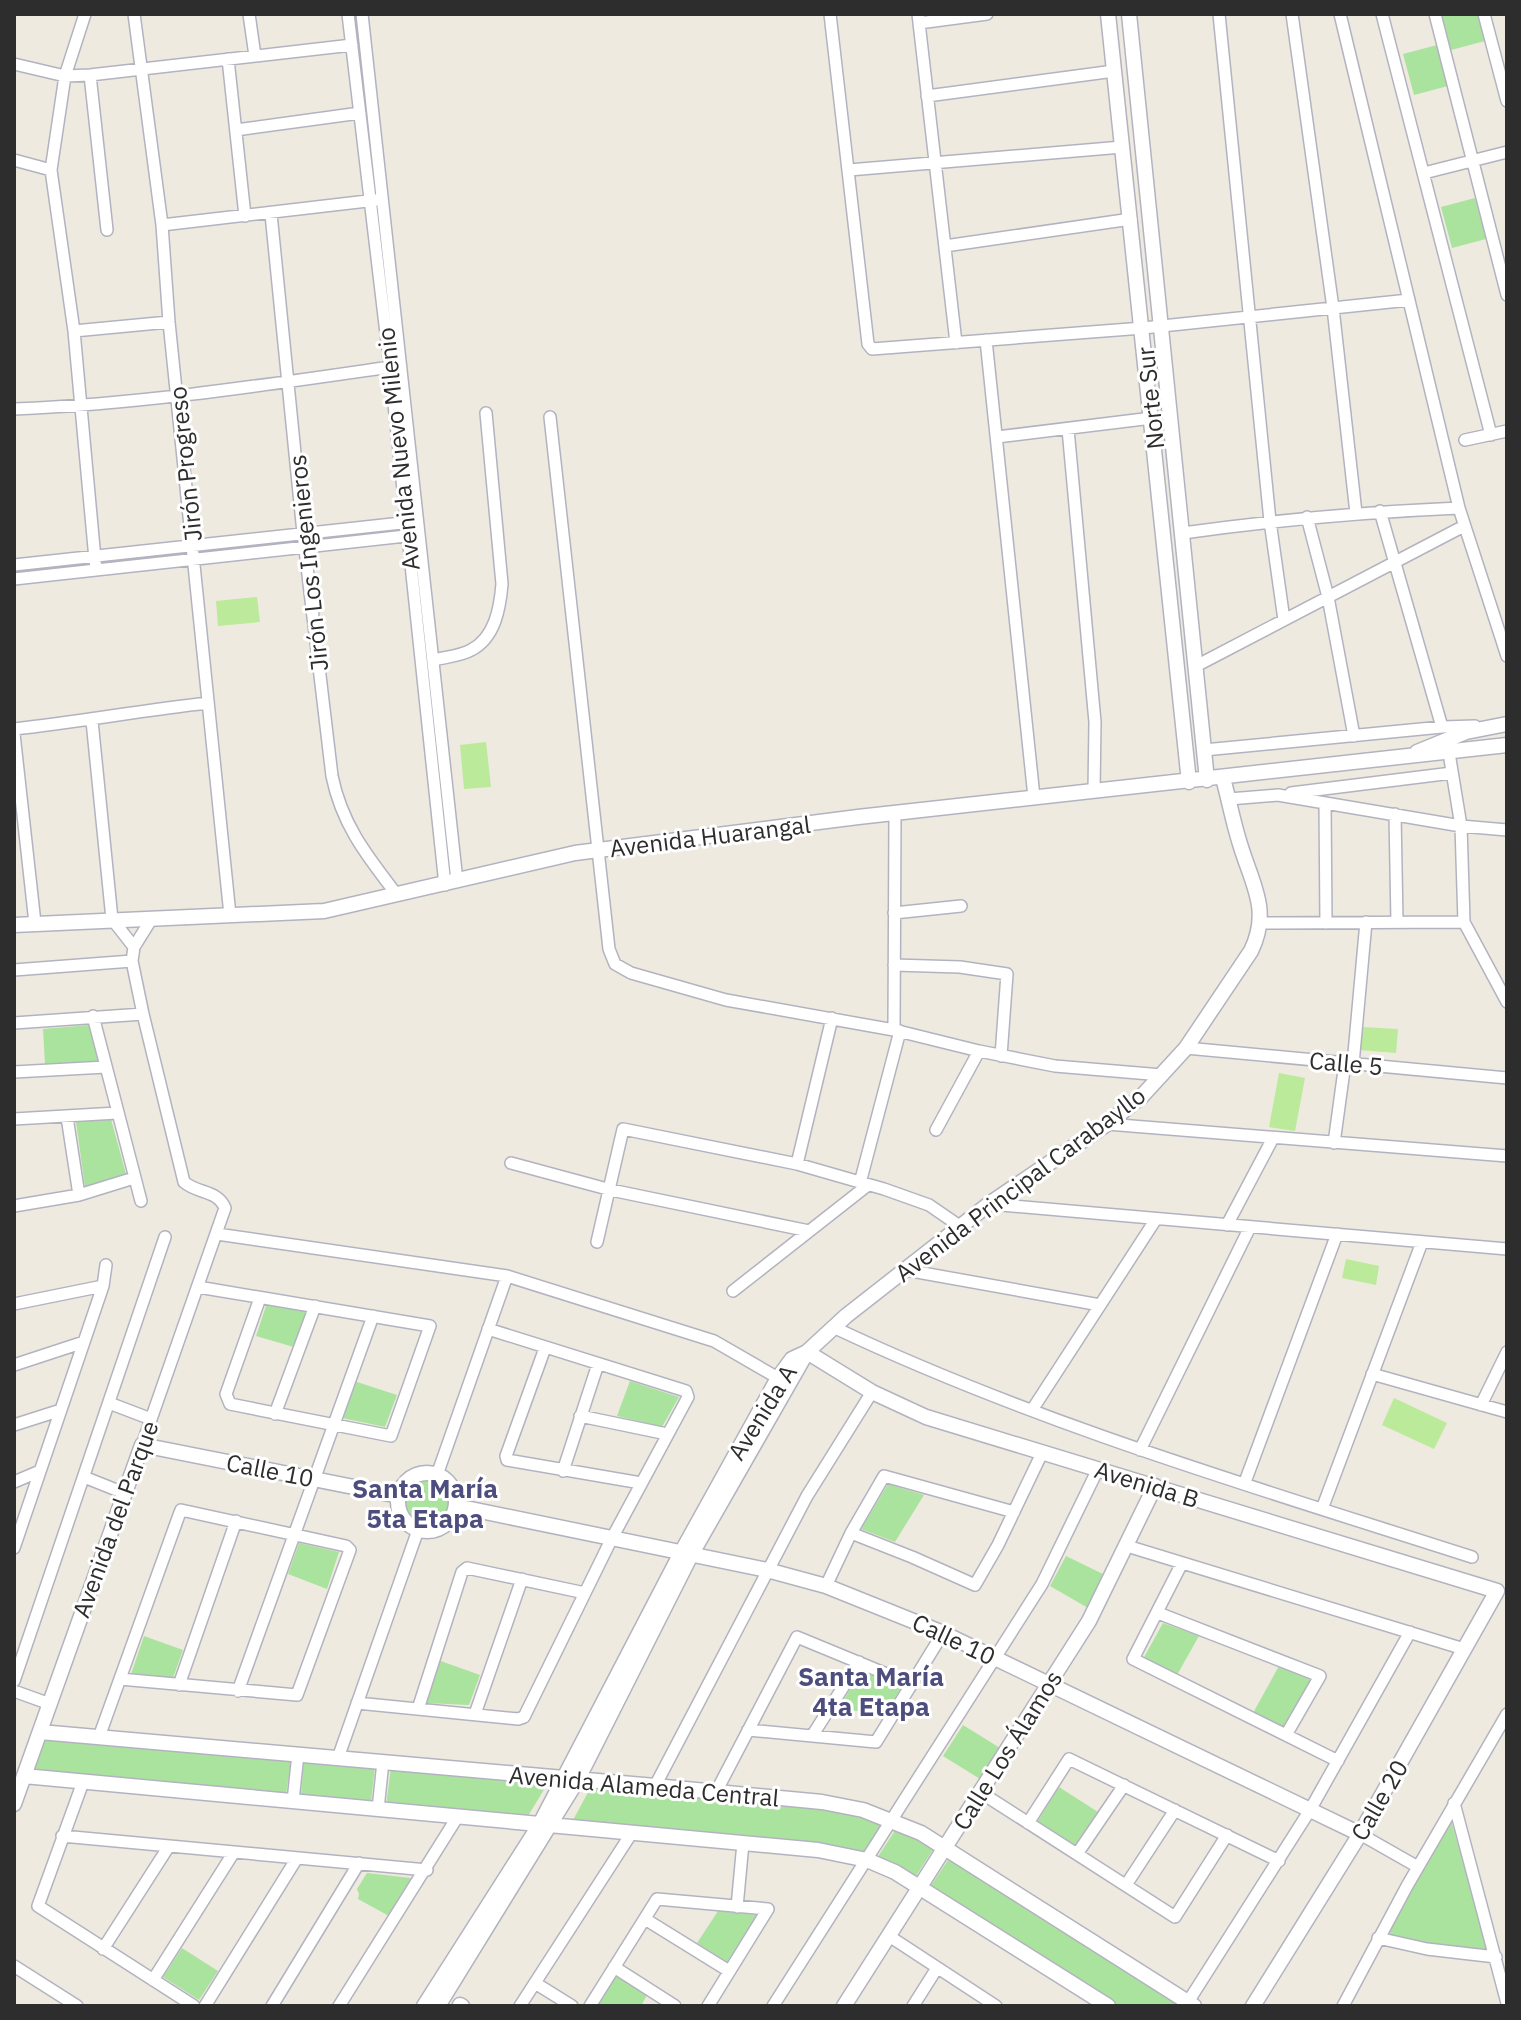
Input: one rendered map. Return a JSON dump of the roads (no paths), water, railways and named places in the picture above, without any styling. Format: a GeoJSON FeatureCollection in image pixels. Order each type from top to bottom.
{"type":"FeatureCollection","features":[{"type":"Feature","properties":{"kind":"street"},"geometry":{"type":"LineString","coordinates":[[85,14],[65,76],[51,170],[74,331],[96,570]]}},
{"type":"Feature","properties":{"kind":"street","name":"Jirón Progreso"},"geometry":{"type":"LineString","coordinates":[[134,14],[162,225],[169,322],[179,395],[230,915]]}},
{"type":"Feature","properties":{"kind":"street"},"geometry":{"type":"LineString","coordinates":[[249,14],[255,56]]}},
{"type":"Feature","properties":{"kind":"street","name":"Avenida Nuevo Milenio"},"geometry":{"type":"LineString","coordinates":[[348,14],[451,883]]}},
{"type":"Feature","properties":{"kind":"street","name":"Avenida Nuevo Milenio"},"geometry":{"type":"LineString","coordinates":[[362,14],[434,660],[451,883]]}},
{"type":"Feature","properties":{"kind":"street"},"geometry":{"type":"LineString","coordinates":[[830,14],[868,344],[872,349],[1143,328],[1409,300]]}},
{"type":"Feature","properties":{"kind":"street"},"geometry":{"type":"LineString","coordinates":[[956,343],[918,18],[987,14]]}},
{"type":"Feature","properties":{"kind":"street","name":"Norte Sur"},"geometry":{"type":"LineString","coordinates":[[1108,14],[1189,782]]}},
{"type":"Feature","properties":{"kind":"street","name":"Norte Sur"},"geometry":{"type":"LineString","coordinates":[[1129,14],[1207,780]]}},
{"type":"Feature","properties":{"kind":"street"},"geometry":{"type":"LineString","coordinates":[[1219,14],[1270,521],[1284,620]]}},
{"type":"Feature","properties":{"kind":"street"},"geometry":{"type":"LineString","coordinates":[[1292,14],[1333,308],[1356,513]]}},
{"type":"Feature","properties":{"kind":"street"},"geometry":{"type":"LineString","coordinates":[[1340,14],[1459,508],[1507,656]]}},
{"type":"Feature","properties":{"kind":"street"},"geometry":{"type":"LineString","coordinates":[[1382,14],[1491,435]]}},
{"type":"Feature","properties":{"kind":"street"},"geometry":{"type":"LineString","coordinates":[[1435,14],[1507,295]]}},
{"type":"Feature","properties":{"kind":"street"},"geometry":{"type":"LineString","coordinates":[[1484,14],[1507,101]]}},
{"type":"Feature","properties":{"kind":"street"},"geometry":{"type":"LineString","coordinates":[[14,64],[65,76],[90,75],[352,45]]}},
{"type":"Feature","properties":{"kind":"street"},"geometry":{"type":"LineString","coordinates":[[228,59],[245,216]]}},
{"type":"Feature","properties":{"kind":"street"},"geometry":{"type":"LineString","coordinates":[[927,96],[1114,71]]}},
{"type":"Feature","properties":{"kind":"street"},"geometry":{"type":"LineString","coordinates":[[90,75],[107,230]]}},
{"type":"Feature","properties":{"kind":"street"},"geometry":{"type":"LineString","coordinates":[[236,130],[360,113]]}},
{"type":"Feature","properties":{"kind":"street"},"geometry":{"type":"LineString","coordinates":[[849,170],[1122,147]]}},
{"type":"Feature","properties":{"kind":"street"},"geometry":{"type":"LineString","coordinates":[[1424,173],[1507,152]]}},
{"type":"Feature","properties":{"kind":"street"},"geometry":{"type":"LineString","coordinates":[[14,160],[51,170]]}},
{"type":"Feature","properties":{"kind":"street"},"geometry":{"type":"LineString","coordinates":[[162,225],[384,199]]}},
{"type":"Feature","properties":{"kind":"street","name":"Jirón Los Ingenieros"},"geometry":{"type":"LineString","coordinates":[[271,214],[303,533],[338,802],[362,848],[397,895]]}},
{"type":"Feature","properties":{"kind":"street"},"geometry":{"type":"LineString","coordinates":[[945,246],[1131,219]]}},
{"type":"Feature","properties":{"kind":"street"},"geometry":{"type":"LineString","coordinates":[[74,331],[169,322]]}},
{"type":"Feature","properties":{"kind":"street"},"geometry":{"type":"LineString","coordinates":[[986,340],[1034,797]]}},
{"type":"Feature","properties":{"kind":"street"},"geometry":{"type":"LineString","coordinates":[[14,409],[79,406],[179,395],[390,367]]}},
{"type":"Feature","properties":{"kind":"street"},"geometry":{"type":"LineString","coordinates":[[434,660],[472,650],[487,636],[500,612],[502,584],[486,413]]}},
{"type":"Feature","properties":{"kind":"street"},"geometry":{"type":"LineString","coordinates":[[550,417],[609,949],[615,964],[631,973],[726,1000],[897,1030],[1001,1056],[1055,1066],[1162,1075]]}},
{"type":"Feature","properties":{"kind":"street"},"geometry":{"type":"LineString","coordinates":[[997,437],[1152,418]]}},
{"type":"Feature","properties":{"kind":"street"},"geometry":{"type":"LineString","coordinates":[[1068,429],[1095,722],[1094,791]]}},
{"type":"Feature","properties":{"kind":"street"},"geometry":{"type":"LineString","coordinates":[[1465,440],[1507,431]]}},
{"type":"Feature","properties":{"kind":"street"},"geometry":{"type":"LineString","coordinates":[[1183,533],[1307,517],[1459,508]]}},
{"type":"Feature","properties":{"kind":"street"},"geometry":{"type":"LineString","coordinates":[[1380,511],[1442,727]]}},
{"type":"Feature","properties":{"kind":"street"},"geometry":{"type":"LineString","coordinates":[[1307,517],[1328,597],[1354,736]]}},
{"type":"Feature","properties":{"kind":"street"},"geometry":{"type":"LineString","coordinates":[[14,565],[419,521]]}},
{"type":"Feature","properties":{"kind":"street"},"geometry":{"type":"LineString","coordinates":[[1196,666],[1464,526]]}},
{"type":"Feature","properties":{"kind":"street"},"geometry":{"type":"LineString","coordinates":[[14,579],[421,535]]}},
{"type":"Feature","properties":{"kind":"street"},"geometry":{"type":"LineString","coordinates":[[35,923],[14,731],[208,703]]}},
{"type":"Feature","properties":{"kind":"street"},"geometry":{"type":"LineString","coordinates":[[92,721],[112,919],[134,947]]}},
{"type":"Feature","properties":{"kind":"street"},"geometry":{"type":"LineString","coordinates":[[1204,750],[1442,727],[1500,725]]}},
{"type":"Feature","properties":{"kind":"street","name":"Avenida Huarangal"},"geometry":{"type":"LineString","coordinates":[[1410,756],[1450,737],[1500,725]]}},
{"type":"Feature","properties":{"kind":"street","name":"Avenida Huarangal"},"geometry":{"type":"LineString","coordinates":[[14,925],[324,911],[554,857],[598,850],[895,813],[1507,745]]}},
{"type":"Feature","properties":{"kind":"street"},"geometry":{"type":"LineString","coordinates":[[1449,753],[1461,826],[1464,922],[1507,1002]]}},
{"type":"Feature","properties":{"kind":"street"},"geometry":{"type":"LineString","coordinates":[[1229,799],[1452,773]]}},
{"type":"Feature","properties":{"kind":"street"},"geometry":{"type":"LineString","coordinates":[[1223,778],[1258,895],[1261,923],[1464,922]]}},
{"type":"Feature","properties":{"kind":"street"},"geometry":{"type":"LineString","coordinates":[[1278,795],[1461,826],[1507,830]]}},
{"type":"Feature","properties":{"kind":"street"},"geometry":{"type":"LineString","coordinates":[[1325,803],[1326,923]]}},
{"type":"Feature","properties":{"kind":"street"},"geometry":{"type":"LineString","coordinates":[[733,1291],[864,1184],[897,1030],[894,965],[895,813]]}},
{"type":"Feature","properties":{"kind":"street"},"geometry":{"type":"LineString","coordinates":[[1395,814],[1397,922]]}},
{"type":"Feature","properties":{"kind":"street"},"geometry":{"type":"LineString","coordinates":[[894,913],[961,906]]}},
{"type":"Feature","properties":{"kind":"street"},"geometry":{"type":"LineString","coordinates":[[14,1023],[143,1014],[132,961],[134,947],[152,918]]}},
{"type":"Feature","properties":{"kind":"street"},"geometry":{"type":"LineString","coordinates":[[1334,1143],[1349,1063],[1366,922]]}},
{"type":"Feature","properties":{"kind":"street","name":"Avenida Principal Carabayllo"},"geometry":{"type":"LineString","coordinates":[[807,1352],[833,1327],[989,1204],[1107,1124],[1142,1096],[1186,1048],[1251,951],[1261,923]]}},
{"type":"Feature","properties":{"kind":"street"},"geometry":{"type":"LineString","coordinates":[[14,970],[132,961]]}},
{"type":"Feature","properties":{"kind":"street"},"geometry":{"type":"LineString","coordinates":[[894,965],[960,967],[1007,974],[1001,1056]]}},
{"type":"Feature","properties":{"kind":"street","name":"Avenida del Parque"},"geometry":{"type":"LineString","coordinates":[[14,1803],[225,1208],[213,1194],[191,1188],[184,1182],[143,1014]]}},
{"type":"Feature","properties":{"kind":"street"},"geometry":{"type":"LineString","coordinates":[[93,1016],[141,1201]]}},
{"type":"Feature","properties":{"kind":"street"},"geometry":{"type":"LineString","coordinates":[[797,1164],[832,1018]]}},
{"type":"Feature","properties":{"kind":"street","name":"Calle 5"},"geometry":{"type":"LineString","coordinates":[[1186,1048],[1507,1078]]}},
{"type":"Feature","properties":{"kind":"street"},"geometry":{"type":"LineString","coordinates":[[936,1130],[979,1051]]}},
{"type":"Feature","properties":{"kind":"street"},"geometry":{"type":"LineString","coordinates":[[14,1072],[106,1067]]}},
{"type":"Feature","properties":{"kind":"street"},"geometry":{"type":"LineString","coordinates":[[14,1119],[117,1113]]}},
{"type":"Feature","properties":{"kind":"street"},"geometry":{"type":"LineString","coordinates":[[67,1117],[79,1195]]}},
{"type":"Feature","properties":{"kind":"street"},"geometry":{"type":"LineString","coordinates":[[1107,1124],[1507,1156]]}},
{"type":"Feature","properties":{"kind":"street"},"geometry":{"type":"LineString","coordinates":[[597,1242],[623,1129],[797,1164],[929,1205],[961,1227]]}},
{"type":"Feature","properties":{"kind":"street"},"geometry":{"type":"LineString","coordinates":[[1227,1225],[1273,1138]]}},
{"type":"Feature","properties":{"kind":"street"},"geometry":{"type":"LineString","coordinates":[[511,1163],[611,1190],[809,1231]]}},
{"type":"Feature","properties":{"kind":"street"},"geometry":{"type":"LineString","coordinates":[[14,1206],[79,1195],[134,1178]]}},
{"type":"Feature","properties":{"kind":"street"},"geometry":{"type":"LineString","coordinates":[[989,1204],[1507,1249]]}},
{"type":"Feature","properties":{"kind":"street"},"geometry":{"type":"LineString","coordinates":[[1032,1410],[1156,1219]]}},
{"type":"Feature","properties":{"kind":"street"},"geometry":{"type":"LineString","coordinates":[[1140,1450],[1250,1227]]}},
{"type":"Feature","properties":{"kind":"street"},"geometry":{"type":"LineString","coordinates":[[217,1234],[507,1276],[714,1341],[778,1378]]}},
{"type":"Feature","properties":{"kind":"street"},"geometry":{"type":"LineString","coordinates":[[1245,1482],[1337,1234]]}},
{"type":"Feature","properties":{"kind":"street","name":"Avenida del Parque"},"geometry":{"type":"LineString","coordinates":[[14,1681],[165,1237]]}},
{"type":"Feature","properties":{"kind":"street"},"geometry":{"type":"LineString","coordinates":[[1322,1509],[1422,1242]]}},
{"type":"Feature","properties":{"kind":"street"},"geometry":{"type":"LineString","coordinates":[[14,1548],[103,1286],[106,1265]]}},
{"type":"Feature","properties":{"kind":"street"},"geometry":{"type":"LineString","coordinates":[[906,1270],[1100,1305]]}},
{"type":"Feature","properties":{"kind":"street"},"geometry":{"type":"LineString","coordinates":[[437,1475],[507,1276]]}},
{"type":"Feature","properties":{"kind":"street"},"geometry":{"type":"LineString","coordinates":[[14,1304],[103,1286]]}},
{"type":"Feature","properties":{"kind":"street"},"geometry":{"type":"LineString","coordinates":[[198,1287],[431,1328],[392,1434],[388,1436],[230,1404],[226,1394],[260,1298]]}},
{"type":"Feature","properties":{"kind":"street"},"geometry":{"type":"LineString","coordinates":[[275,1414],[315,1306]]}},
{"type":"Feature","properties":{"kind":"street"},"geometry":{"type":"LineString","coordinates":[[238,1691],[373,1316]]}},
{"type":"Feature","properties":{"kind":"street","name":"Avenida B"},"geometry":{"type":"LineString","coordinates":[[833,1327],[1032,1410],[1140,1450],[1472,1557]]}},
{"type":"Feature","properties":{"kind":"street"},"geometry":{"type":"LineString","coordinates":[[357,1703],[518,1719],[524,1717],[611,1540],[688,1394],[488,1329]]}},
{"type":"Feature","properties":{"kind":"street"},"geometry":{"type":"LineString","coordinates":[[14,1365],[84,1342]]}},
{"type":"Feature","properties":{"kind":"street"},"geometry":{"type":"LineString","coordinates":[[545,1348],[506,1456],[510,1462],[641,1483]]}},
{"type":"Feature","properties":{"kind":"street","name":"Avenida B"},"geometry":{"type":"LineString","coordinates":[[807,1352],[872,1392],[926,1417],[1502,1593]]}},
{"type":"Feature","properties":{"kind":"street","name":"Avenida A"},"geometry":{"type":"LineString","coordinates":[[442,2001],[572,1778],[778,1378],[792,1359],[807,1352]]}},
{"type":"Feature","properties":{"kind":"street","name":"Avenida A"},"geometry":{"type":"LineString","coordinates":[[572,1778],[673,1568],[686,1554],[807,1352]]}},
{"type":"Feature","properties":{"kind":"street"},"geometry":{"type":"LineString","coordinates":[[1481,1405],[1507,1352]]}},
{"type":"Feature","properties":{"kind":"street"},"geometry":{"type":"LineString","coordinates":[[563,1471],[598,1364]]}},
{"type":"Feature","properties":{"kind":"street"},"geometry":{"type":"LineString","coordinates":[[1372,1374],[1507,1412]]}},
{"type":"Feature","properties":{"kind":"street"},"geometry":{"type":"LineString","coordinates":[[655,1786],[815,1482],[872,1392]]}},
{"type":"Feature","properties":{"kind":"street"},"geometry":{"type":"LineString","coordinates":[[109,1403],[151,1419]]}},
{"type":"Feature","properties":{"kind":"street"},"geometry":{"type":"LineString","coordinates":[[14,1425],[61,1410]]}},
{"type":"Feature","properties":{"kind":"street"},"geometry":{"type":"LineString","coordinates":[[580,1416],[667,1434]]}},
{"type":"Feature","properties":{"kind":"street","name":"Calle 10"},"geometry":{"type":"LineString","coordinates":[[142,1445],[399,1496]]}},
{"type":"Feature","properties":{"kind":"street"},"geometry":{"type":"LineString","coordinates":[[851,1533],[975,1585],[1042,1453]]}},
{"type":"Feature","properties":{"kind":"street"},"geometry":{"type":"LineString","coordinates":[[773,2006],[1042,1584],[1098,1469]]}},
{"type":"Feature","properties":{"kind":"street"},"geometry":{"type":"LineString","coordinates":[[14,1482],[40,1471]]}},
{"type":"Feature","properties":{"kind":"street"},"geometry":{"type":"LineString","coordinates":[[418,1475],[437,1475],[452,1487],[456,1506],[447,1524],[428,1531],[418,1530],[400,1513],[402,1487],[418,1475]]}},
{"type":"Feature","properties":{"kind":"street"},"geometry":{"type":"LineString","coordinates":[[826,1586],[851,1533],[884,1476],[1014,1512]]}},
{"type":"Feature","properties":{"kind":"street"},"geometry":{"type":"LineString","coordinates":[[84,1477],[124,1493]]}},
{"type":"Feature","properties":{"kind":"street","name":"Calle Los Álamos"},"geometry":{"type":"LineString","coordinates":[[844,2006],[1089,1621],[1155,1486]]}},
{"type":"Feature","properties":{"kind":"street","name":"Calle 10"},"geometry":{"type":"LineString","coordinates":[[456,1506],[767,1570],[826,1586],[881,1606],[996,1658],[1360,1834],[1418,1867]]}},
{"type":"Feature","properties":{"kind":"street"},"geometry":{"type":"LineString","coordinates":[[99,1737],[181,1510],[294,1533],[346,1546],[350,1550],[300,1692],[293,1696],[120,1679]]}},
{"type":"Feature","properties":{"kind":"street"},"geometry":{"type":"LineString","coordinates":[[179,1685],[236,1521]]}},
{"type":"Feature","properties":{"kind":"street"},"geometry":{"type":"LineString","coordinates":[[338,1758],[418,1530]]}},
{"type":"Feature","properties":{"kind":"street"},"geometry":{"type":"LineString","coordinates":[[1127,1546],[1464,1649]]}},
{"type":"Feature","properties":{"kind":"street"},"geometry":{"type":"LineString","coordinates":[[664,1550],[673,1568]]}},
{"type":"Feature","properties":{"kind":"street"},"geometry":{"type":"LineString","coordinates":[[1182,1563],[1133,1659],[1338,1761]]}},
{"type":"Feature","properties":{"kind":"street"},"geometry":{"type":"LineString","coordinates":[[418,1709],[464,1570],[467,1568],[585,1593]]}},
{"type":"Feature","properties":{"kind":"street"},"geometry":{"type":"LineString","coordinates":[[475,1714],[522,1579]]}},
{"type":"Feature","properties":{"kind":"street","name":"Calle 20"},"geometry":{"type":"LineString","coordinates":[[1253,2006],[1360,1834],[1464,1649],[1502,1593]]}},
{"type":"Feature","properties":{"kind":"street"},"geometry":{"type":"LineString","coordinates":[[1158,1613],[1320,1676],[1286,1735]]}},
{"type":"Feature","properties":{"kind":"street"},"geometry":{"type":"LineString","coordinates":[[1191,2004],[1310,1810],[1410,1632]]}},
{"type":"Feature","properties":{"kind":"street"},"geometry":{"type":"LineString","coordinates":[[748,1730],[876,1742],[943,1633]]}},
{"type":"Feature","properties":{"kind":"street"},"geometry":{"type":"LineString","coordinates":[[716,1792],[797,1637],[911,1684]]}},
{"type":"Feature","properties":{"kind":"street"},"geometry":{"type":"LineString","coordinates":[[812,1736],[859,1662]]}},
{"type":"Feature","properties":{"kind":"street"},"geometry":{"type":"LineString","coordinates":[[14,1691],[50,1704]]}},
{"type":"Feature","properties":{"kind":"street"},"geometry":{"type":"LineString","coordinates":[[1343,2006],[1454,1803],[1506,1719]]}},
{"type":"Feature","properties":{"kind":"street","name":"Avenida Alameda Central"},"geometry":{"type":"LineString","coordinates":[[40,1732],[572,1778],[822,1802],[863,1810],[892,1820],[945,1847],[1191,2004]]}},
{"type":"Feature","properties":{"kind":"street"},"geometry":{"type":"LineString","coordinates":[[293,1801],[298,1754]]}},
{"type":"Feature","properties":{"kind":"street"},"geometry":{"type":"LineString","coordinates":[[1028,1823],[1069,1759],[1279,1861]]}},
{"type":"Feature","properties":{"kind":"street"},"geometry":{"type":"LineString","coordinates":[[378,1809],[383,1762]]}},
{"type":"Feature","properties":{"kind":"street","name":"Avenida Alameda Central"},"geometry":{"type":"LineString","coordinates":[[24,1776],[818,1850],[867,1860],[920,1887],[1108,2006]]}},
{"type":"Feature","properties":{"kind":"street"},"geometry":{"type":"LineString","coordinates":[[83,1782],[39,1901],[40,1909],[194,2006]]}},
{"type":"Feature","properties":{"kind":"street"},"geometry":{"type":"LineString","coordinates":[[1077,1854],[1124,1785]]}},
{"type":"Feature","properties":{"kind":"street"},"geometry":{"type":"LineString","coordinates":[[980,1792],[1175,1917],[1227,1835]]}},
{"type":"Feature","properties":{"kind":"street"},"geometry":{"type":"LineString","coordinates":[[1454,1803],[1507,2003]]}},
{"type":"Feature","properties":{"kind":"street"},"geometry":{"type":"LineString","coordinates":[[1126,1885],[1175,1810]]}},
{"type":"Feature","properties":{"kind":"street"},"geometry":{"type":"LineString","coordinates":[[339,2006],[458,1816]]}},
{"type":"Feature","properties":{"kind":"street","name":"Avenida A"},"geometry":{"type":"LineString","coordinates":[[424,2006],[546,1825]]}},
{"type":"Feature","properties":{"kind":"street"},"geometry":{"type":"LineString","coordinates":[[520,2006],[631,1834]]}},
{"type":"Feature","properties":{"kind":"street"},"geometry":{"type":"LineString","coordinates":[[62,1836],[427,1870]]}},
{"type":"Feature","properties":{"kind":"street"},"geometry":{"type":"LineString","coordinates":[[737,1907],[743,1843]]}},
{"type":"Feature","properties":{"kind":"street"},"geometry":{"type":"LineString","coordinates":[[103,1949],[169,1846]]}},
{"type":"Feature","properties":{"kind":"street"},"geometry":{"type":"LineString","coordinates":[[153,1980],[234,1852]]}},
{"type":"Feature","properties":{"kind":"street"},"geometry":{"type":"LineString","coordinates":[[205,2006],[297,1858]]}},
{"type":"Feature","properties":{"kind":"street"},"geometry":{"type":"LineString","coordinates":[[272,2006],[359,1863]]}},
{"type":"Feature","properties":{"kind":"street"},"geometry":{"type":"LineString","coordinates":[[590,2006],[657,1899],[768,1909],[708,2006]]}},
{"type":"Feature","properties":{"kind":"street"},"geometry":{"type":"LineString","coordinates":[[645,1919],[729,1971]]}},
{"type":"Feature","properties":{"kind":"street"},"geometry":{"type":"LineString","coordinates":[[889,1936],[996,2006]]}},
{"type":"Feature","properties":{"kind":"street"},"geometry":{"type":"LineString","coordinates":[[1378,1938],[1427,1949],[1496,1957]]}},
{"type":"Feature","properties":{"kind":"street"},"geometry":{"type":"LineString","coordinates":[[14,1966],[77,2006]]}},
{"type":"Feature","properties":{"kind":"street"},"geometry":{"type":"LineString","coordinates":[[614,1967],[675,2006]]}},
{"type":"Feature","properties":{"kind":"street"},"geometry":{"type":"LineString","coordinates":[[913,2006],[937,1968]]}},
{"type":"Feature","properties":{"kind":"street"},"geometry":{"type":"LineString","coordinates":[[535,1983],[572,2006]]}},
{"type":"Feature","properties":{"kind":"street"},"geometry":{"type":"LineString","coordinates":[[442,2001],[461,2005]]}},
{"type":"Feature","properties":{"kind":"district","name":"Santa María 5ta Etapa"},"geometry":{"type":"Point","coordinates":[425,1503]}},
{"type":"Feature","properties":{"kind":"district","name":"Santa María 4ta Etapa"},"geometry":{"type":"Point","coordinates":[871,1691]}}]}
